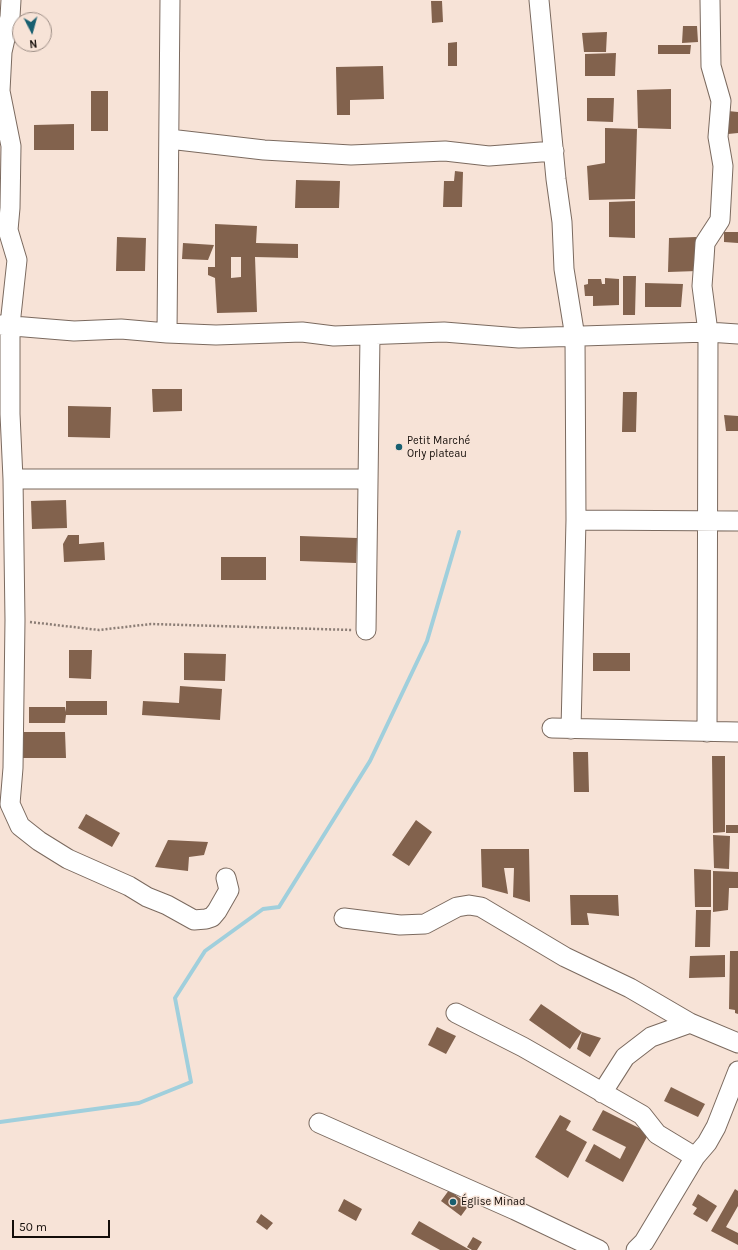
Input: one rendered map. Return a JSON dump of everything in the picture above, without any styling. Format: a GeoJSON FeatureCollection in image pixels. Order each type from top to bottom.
{"type":"FeatureCollection","features":[{"type":"Feature","properties":{"kind":"street"},"geometry":{"type":"LineString","coordinates":[[11,0],[10,17],[2,52],[0,91],[6,146],[10,208],[8,230],[17,260],[5,325],[13,479],[15,620],[13,768],[10,804],[20,826],[39,841],[68,859],[128,886],[147,897],[167,904],[194,920],[206,920],[212,917],[229,890],[226,878]]}},
{"type":"Feature","properties":{"kind":"street"},"geometry":{"type":"LineString","coordinates":[[167,333],[170,0]]}},
{"type":"Feature","properties":{"kind":"street"},"geometry":{"type":"LineString","coordinates":[[539,0],[562,222],[564,269],[575,337],[576,520],[572,729]]}},
{"type":"Feature","properties":{"kind":"street"},"geometry":{"type":"LineString","coordinates":[[707,732],[708,332],[702,286],[705,243],[720,220],[731,166],[718,137],[721,101],[711,66],[710,0]]}},
{"type":"Feature","properties":{"kind":"street"},"geometry":{"type":"LineString","coordinates":[[169,140],[264,150],[351,155],[445,151],[489,156],[554,151]]}},
{"type":"Feature","properties":{"kind":"street"},"geometry":{"type":"LineString","coordinates":[[5,325],[74,331],[121,329],[216,335],[302,332],[334,336],[444,332],[519,338],[708,332],[738,334]]}},
{"type":"Feature","properties":{"kind":"street"},"geometry":{"type":"LineString","coordinates":[[366,630],[370,335]]}},
{"type":"Feature","properties":{"kind":"street"},"geometry":{"type":"LineString","coordinates":[[13,479],[368,479]]}},
{"type":"Feature","properties":{"kind":"street"},"geometry":{"type":"LineString","coordinates":[[576,520],[738,521]]}},
{"type":"Feature","properties":{"kind":"street"},"geometry":{"type":"LineString","coordinates":[[552,728],[738,732]]}},
{"type":"Feature","properties":{"kind":"street"},"geometry":{"type":"LineString","coordinates":[[344,918],[400,925],[425,924],[456,907],[470,905],[481,907],[565,957],[630,988],[690,1023],[738,1043]]}},
{"type":"Feature","properties":{"kind":"street"},"geometry":{"type":"LineString","coordinates":[[456,1013],[523,1047],[642,1115],[657,1134],[695,1157]]}},
{"type":"Feature","properties":{"kind":"street"},"geometry":{"type":"LineString","coordinates":[[602,1093],[626,1057],[651,1037],[690,1023]]}},
{"type":"Feature","properties":{"kind":"street"},"geometry":{"type":"LineString","coordinates":[[636,1250],[644,1242],[695,1157],[707,1143],[716,1127],[738,1071]]}},
{"type":"Feature","properties":{"kind":"street"},"geometry":{"type":"LineString","coordinates":[[319,1123],[515,1210],[599,1250]]}},
{"type":"Feature","properties":{"kind":"path"},"geometry":{"type":"LineString","coordinates":[[15,620],[99,630],[151,624],[366,630]]}},
{"type":"Feature","properties":{"kind":"building"},"geometry":{"type":"Polygon","coordinates":[[[431,1],[442,1],[443,22],[432,23],[431,1]]]}},
{"type":"Feature","properties":{"kind":"building"},"geometry":{"type":"Polygon","coordinates":[[[683,26],[697,26],[698,42],[682,43],[683,26]]]}},
{"type":"Feature","properties":{"kind":"building"},"geometry":{"type":"Polygon","coordinates":[[[607,32],[606,52],[584,52],[582,33],[607,32]]]}},
{"type":"Feature","properties":{"kind":"building"},"geometry":{"type":"Polygon","coordinates":[[[457,42],[457,66],[448,66],[448,43],[457,42]]]}},
{"type":"Feature","properties":{"kind":"building"},"geometry":{"type":"Polygon","coordinates":[[[658,45],[691,45],[690,54],[658,54],[658,45]]]}},
{"type":"Feature","properties":{"kind":"building"},"geometry":{"type":"Polygon","coordinates":[[[616,53],[615,76],[585,76],[585,54],[616,53]]]}},
{"type":"Feature","properties":{"kind":"building"},"geometry":{"type":"Polygon","coordinates":[[[383,66],[384,99],[350,100],[350,115],[337,115],[336,67],[383,66]]]}},
{"type":"Feature","properties":{"kind":"building"},"geometry":{"type":"Polygon","coordinates":[[[671,89],[671,129],[638,128],[637,90],[671,89]]]}},
{"type":"Feature","properties":{"kind":"building"},"geometry":{"type":"Polygon","coordinates":[[[91,91],[108,91],[108,131],[91,131],[91,91]]]}},
{"type":"Feature","properties":{"kind":"building"},"geometry":{"type":"Polygon","coordinates":[[[587,98],[614,98],[613,122],[587,121],[587,98]]]}},
{"type":"Feature","properties":{"kind":"building"},"geometry":{"type":"Polygon","coordinates":[[[728,111],[738,112],[738,133],[728,134],[728,111]]]}},
{"type":"Feature","properties":{"kind":"building"},"geometry":{"type":"Polygon","coordinates":[[[74,124],[74,150],[34,150],[34,125],[74,124]]]}},
{"type":"Feature","properties":{"kind":"building"},"geometry":{"type":"Polygon","coordinates":[[[605,128],[637,129],[635,199],[589,200],[587,166],[605,163],[605,128]]]}},
{"type":"Feature","properties":{"kind":"building"},"geometry":{"type":"Polygon","coordinates":[[[455,171],[463,172],[462,207],[443,207],[444,181],[454,181],[455,171]]]}},
{"type":"Feature","properties":{"kind":"building"},"geometry":{"type":"Polygon","coordinates":[[[296,180],[340,181],[339,208],[295,208],[296,180]]]}},
{"type":"Feature","properties":{"kind":"building"},"geometry":{"type":"Polygon","coordinates":[[[635,201],[635,238],[609,237],[609,202],[635,201]]]}},
{"type":"Feature","properties":{"kind":"building"},"geometry":{"type":"Polygon","coordinates":[[[215,224],[257,226],[256,243],[298,244],[298,258],[255,257],[257,312],[217,313],[215,278],[208,275],[208,267],[215,267],[215,224]],[[231,257],[231,278],[241,277],[241,257],[231,257]]]}},
{"type":"Feature","properties":{"kind":"building"},"geometry":{"type":"Polygon","coordinates":[[[724,232],[738,232],[738,243],[724,242],[724,232]]]}},
{"type":"Feature","properties":{"kind":"building"},"geometry":{"type":"Polygon","coordinates":[[[117,237],[146,238],[145,271],[116,271],[117,237]]]}},
{"type":"Feature","properties":{"kind":"building"},"geometry":{"type":"Polygon","coordinates":[[[696,237],[697,271],[668,272],[669,238],[696,237]]]}},
{"type":"Feature","properties":{"kind":"building"},"geometry":{"type":"Polygon","coordinates":[[[183,243],[214,245],[208,260],[182,259],[183,243]]]}},
{"type":"Feature","properties":{"kind":"building"},"geometry":{"type":"Polygon","coordinates":[[[623,276],[636,276],[635,315],[623,315],[623,276]]]}},
{"type":"Feature","properties":{"kind":"building"},"geometry":{"type":"Polygon","coordinates":[[[605,278],[619,279],[619,305],[593,306],[593,296],[585,296],[584,285],[588,284],[588,279],[601,279],[602,284],[605,284],[605,278]]]}},
{"type":"Feature","properties":{"kind":"building"},"geometry":{"type":"Polygon","coordinates":[[[645,283],[683,284],[681,307],[645,307],[645,283]]]}},
{"type":"Feature","properties":{"kind":"building"},"geometry":{"type":"Polygon","coordinates":[[[152,389],[182,389],[182,411],[153,412],[152,389]]]}},
{"type":"Feature","properties":{"kind":"building"},"geometry":{"type":"Polygon","coordinates":[[[623,392],[637,392],[636,432],[622,432],[623,392]]]}},
{"type":"Feature","properties":{"kind":"building"},"geometry":{"type":"Polygon","coordinates":[[[68,406],[111,407],[110,438],[68,437],[68,406]]]}},
{"type":"Feature","properties":{"kind":"building"},"geometry":{"type":"Polygon","coordinates":[[[724,415],[738,416],[738,431],[726,431],[724,415]]]}},
{"type":"Feature","properties":{"kind":"building"},"geometry":{"type":"Polygon","coordinates":[[[66,500],[67,528],[32,529],[31,501],[66,500]]]}},
{"type":"Feature","properties":{"kind":"building"},"geometry":{"type":"Polygon","coordinates":[[[68,535],[79,535],[79,544],[104,542],[105,560],[64,562],[63,544],[68,535]]]}},
{"type":"Feature","properties":{"kind":"building"},"geometry":{"type":"Polygon","coordinates":[[[300,536],[357,538],[356,563],[300,561],[300,536]]]}},
{"type":"Feature","properties":{"kind":"building"},"geometry":{"type":"Polygon","coordinates":[[[221,557],[266,557],[266,580],[221,580],[221,557]]]}},
{"type":"Feature","properties":{"kind":"building"},"geometry":{"type":"Polygon","coordinates":[[[69,650],[92,650],[91,679],[69,678],[69,650]]]}},
{"type":"Feature","properties":{"kind":"building"},"geometry":{"type":"Polygon","coordinates":[[[184,653],[226,654],[225,681],[184,680],[184,653]]]}},
{"type":"Feature","properties":{"kind":"building"},"geometry":{"type":"Polygon","coordinates":[[[593,653],[630,653],[630,671],[593,671],[593,653]]]}},
{"type":"Feature","properties":{"kind":"building"},"geometry":{"type":"Polygon","coordinates":[[[180,686],[222,689],[220,720],[142,715],[143,701],[179,703],[180,686]]]}},
{"type":"Feature","properties":{"kind":"building"},"geometry":{"type":"Polygon","coordinates":[[[66,701],[107,701],[107,715],[66,715],[65,723],[29,723],[29,707],[65,707],[66,712],[66,701]]]}},
{"type":"Feature","properties":{"kind":"building"},"geometry":{"type":"Polygon","coordinates":[[[23,732],[65,732],[66,758],[23,758],[23,732]]]}},
{"type":"Feature","properties":{"kind":"building"},"geometry":{"type":"Polygon","coordinates":[[[573,752],[588,752],[589,792],[574,792],[573,752]]]}},
{"type":"Feature","properties":{"kind":"building"},"geometry":{"type":"Polygon","coordinates":[[[712,756],[725,756],[725,832],[713,833],[712,756]]]}},
{"type":"Feature","properties":{"kind":"building"},"geometry":{"type":"Polygon","coordinates":[[[86,814],[120,833],[112,847],[78,828],[86,814]]]}},
{"type":"Feature","properties":{"kind":"building"},"geometry":{"type":"Polygon","coordinates":[[[416,820],[432,832],[409,866],[392,855],[416,820]]]}},
{"type":"Feature","properties":{"kind":"building"},"geometry":{"type":"Polygon","coordinates":[[[726,825],[738,825],[738,833],[726,833],[726,825]]]}},
{"type":"Feature","properties":{"kind":"building"},"geometry":{"type":"Polygon","coordinates":[[[713,835],[730,836],[729,869],[714,868],[713,835]]]}},
{"type":"Feature","properties":{"kind":"building"},"geometry":{"type":"Polygon","coordinates":[[[168,840],[208,842],[204,855],[189,857],[188,871],[155,867],[168,840]]]}},
{"type":"Feature","properties":{"kind":"building"},"geometry":{"type":"Polygon","coordinates":[[[481,849],[529,849],[530,902],[513,897],[514,868],[504,868],[508,894],[482,887],[481,849]]]}},
{"type":"Feature","properties":{"kind":"building"},"geometry":{"type":"Polygon","coordinates":[[[694,869],[711,870],[711,907],[695,907],[694,869]]]}},
{"type":"Feature","properties":{"kind":"building"},"geometry":{"type":"Polygon","coordinates":[[[713,871],[738,872],[738,888],[729,888],[728,910],[713,912],[713,871]]]}},
{"type":"Feature","properties":{"kind":"building"},"geometry":{"type":"Polygon","coordinates":[[[570,895],[618,895],[619,916],[587,913],[589,925],[571,925],[570,895]]]}},
{"type":"Feature","properties":{"kind":"building"},"geometry":{"type":"Polygon","coordinates":[[[696,910],[711,910],[710,947],[695,947],[696,910]]]}},
{"type":"Feature","properties":{"kind":"building"},"geometry":{"type":"Polygon","coordinates":[[[730,951],[738,951],[738,1014],[735,1013],[735,1010],[729,1009],[730,951]]]}},
{"type":"Feature","properties":{"kind":"building"},"geometry":{"type":"Polygon","coordinates":[[[725,955],[725,977],[689,978],[690,956],[725,955]]]}},
{"type":"Feature","properties":{"kind":"building"},"geometry":{"type":"Polygon","coordinates":[[[541,1004],[582,1032],[570,1049],[529,1020],[541,1004]]]}},
{"type":"Feature","properties":{"kind":"building"},"geometry":{"type":"Polygon","coordinates":[[[437,1027],[456,1036],[446,1054],[428,1045],[437,1027]]]}},
{"type":"Feature","properties":{"kind":"building"},"geometry":{"type":"Polygon","coordinates":[[[582,1032],[601,1038],[590,1057],[577,1049],[582,1032]]]}},
{"type":"Feature","properties":{"kind":"building"},"geometry":{"type":"Polygon","coordinates":[[[671,1087],[705,1104],[698,1117],[664,1101],[671,1087]]]}},
{"type":"Feature","properties":{"kind":"building"},"geometry":{"type":"Polygon","coordinates":[[[603,1110],[649,1133],[623,1182],[585,1161],[594,1144],[620,1159],[626,1147],[592,1130],[603,1110]]]}},
{"type":"Feature","properties":{"kind":"building"},"geometry":{"type":"Polygon","coordinates":[[[560,1115],[571,1121],[566,1130],[587,1142],[568,1178],[535,1157],[560,1115]]]}},
{"type":"Feature","properties":{"kind":"building"},"geometry":{"type":"Polygon","coordinates":[[[735,1189],[738,1191],[738,1206],[726,1227],[738,1233],[738,1245],[711,1231],[735,1189]]]}},
{"type":"Feature","properties":{"kind":"building"},"geometry":{"type":"Polygon","coordinates":[[[449,1190],[469,1205],[461,1216],[441,1201],[449,1190]]]}},
{"type":"Feature","properties":{"kind":"building"},"geometry":{"type":"Polygon","coordinates":[[[698,1194],[717,1206],[707,1222],[693,1214],[697,1208],[692,1205],[698,1194]]]}},
{"type":"Feature","properties":{"kind":"building"},"geometry":{"type":"Polygon","coordinates":[[[344,1199],[362,1209],[356,1221],[338,1211],[344,1199]]]}},
{"type":"Feature","properties":{"kind":"building"},"geometry":{"type":"Polygon","coordinates":[[[261,1214],[273,1223],[267,1230],[256,1222],[261,1214]]]}},
{"type":"Feature","properties":{"kind":"building"},"geometry":{"type":"Polygon","coordinates":[[[419,1221],[470,1250],[440,1250],[411,1234],[419,1221]]]}},
{"type":"Feature","properties":{"kind":"building"},"geometry":{"type":"Polygon","coordinates":[[[473,1237],[482,1242],[477,1250],[472,1250],[467,1247],[473,1237]]]}},
{"type":"Feature","properties":{"kind":"waterway"},"geometry":{"type":"LineString","coordinates":[[0,1122],[139,1103],[191,1082],[175,998],[205,951],[263,909],[279,907],[370,761],[427,641],[459,532]]}},
{"type":"Feature","properties":{"kind":"place","name":"Petit Marché Orly plateau"},"geometry":{"type":"Point","coordinates":[399,447]}},
{"type":"Feature","properties":{"kind":"place","name":"Église Minad"},"geometry":{"type":"Point","coordinates":[453,1202]}}]}
